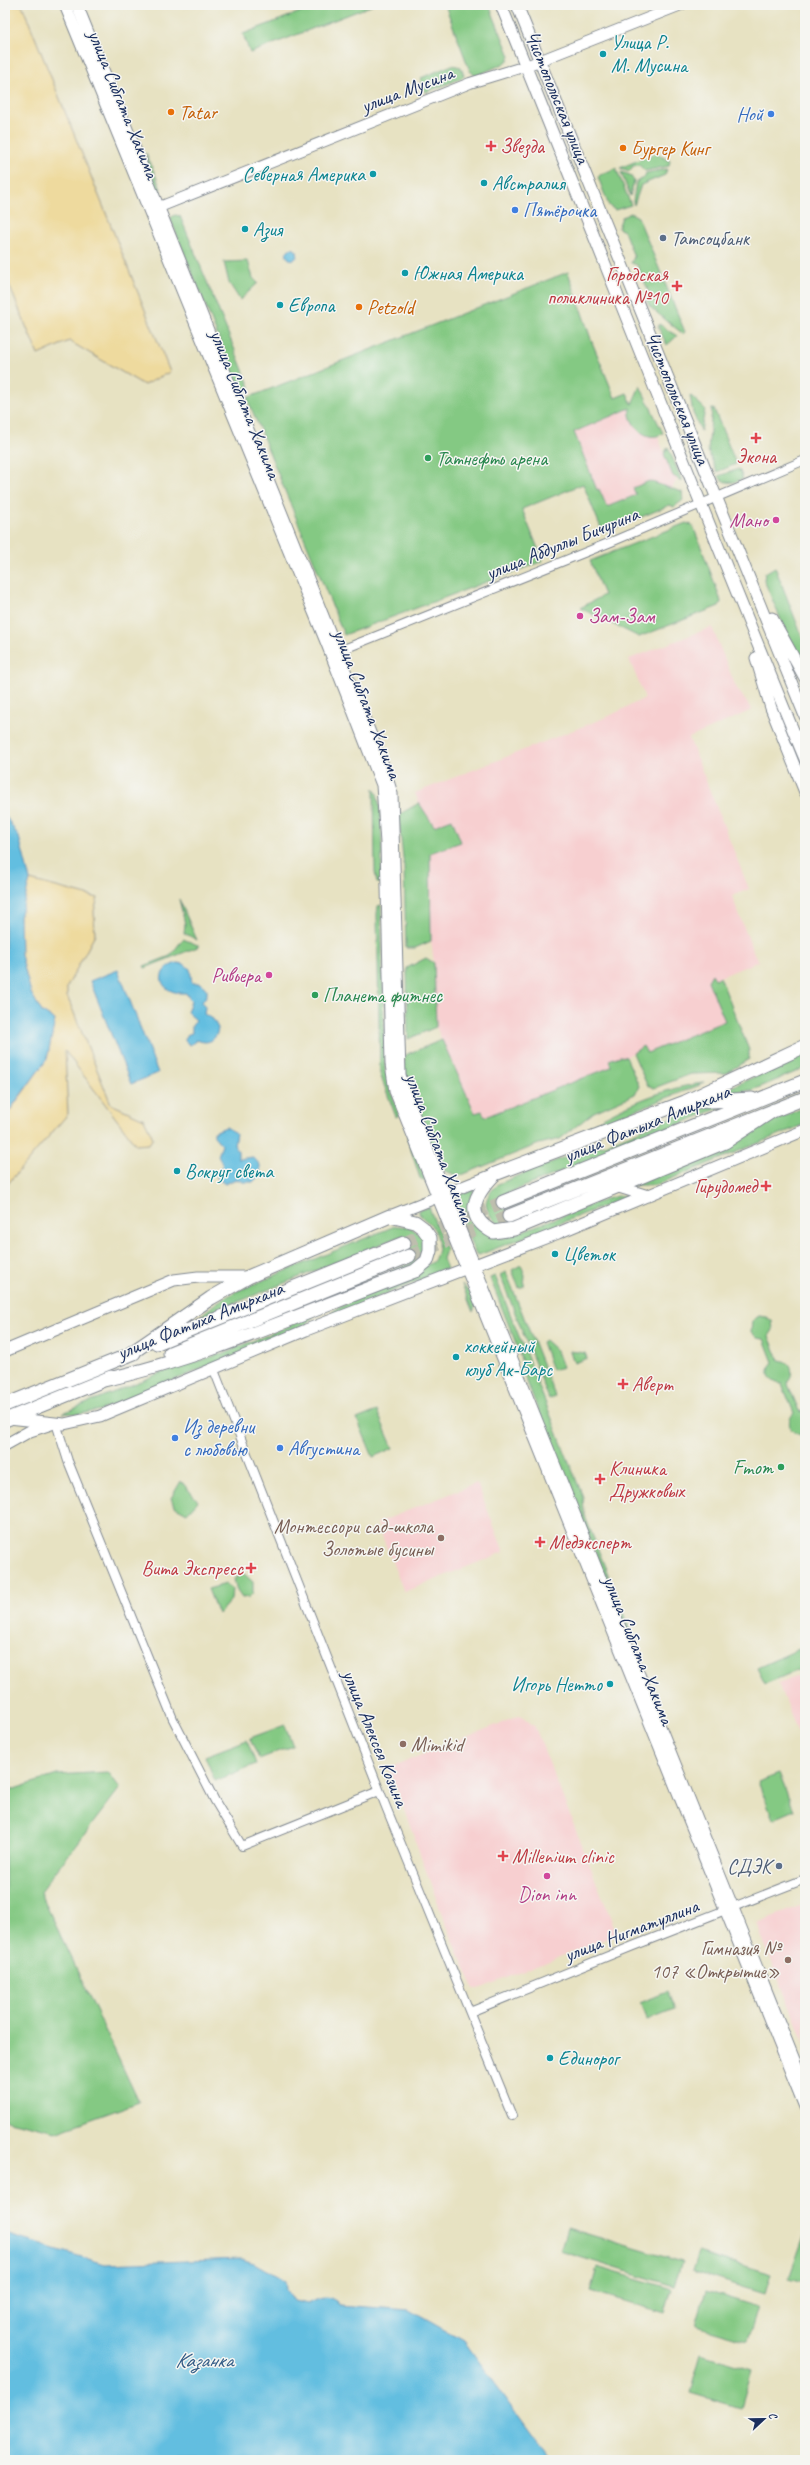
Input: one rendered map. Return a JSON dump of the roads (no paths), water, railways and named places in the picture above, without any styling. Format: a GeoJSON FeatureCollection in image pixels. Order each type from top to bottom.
{"type":"FeatureCollection","features":[{"type":"Feature","properties":{"kind":"main road","name":"улица Сибгата Хакима"},"geometry":{"type":"LineString","coordinates":[[65,5],[148,211],[335,652]]}},
{"type":"Feature","properties":{"kind":"main road","name":"улица Сибгата Хакима"},"geometry":{"type":"LineString","coordinates":[[77,5],[159,207],[335,652],[384,796],[392,1077],[407,1122],[442,1194],[729,1910],[805,2107]]}},
{"type":"Feature","properties":{"kind":"main road","name":"Чистопольская улица"},"geometry":{"type":"LineString","coordinates":[[501,5],[700,504],[805,759]]}},
{"type":"Feature","properties":{"kind":"main road","name":"Чистопольская улица"},"geometry":{"type":"LineString","coordinates":[[517,5],[805,716]]}},
{"type":"Feature","properties":{"kind":"main road"},"geometry":{"type":"LineString","coordinates":[[754,588],[792,652],[805,678]]}},
{"type":"Feature","properties":{"kind":"main road"},"geometry":{"type":"LineString","coordinates":[[746,616],[765,691],[805,792]]}},
{"type":"Feature","properties":{"kind":"main road"},"geometry":{"type":"LineString","coordinates":[[127,1356],[211,1298],[248,1277],[442,1194],[685,1102],[805,1046]]}},
{"type":"Feature","properties":{"kind":"main road","name":"улица Фатыха Амирхана"},"geometry":{"type":"LineString","coordinates":[[503,1202],[805,1081]]}},
{"type":"Feature","properties":{"kind":"main road","name":"улица Фатыха Амирхана"},"geometry":{"type":"LineString","coordinates":[[508,1216],[805,1098]]}},
{"type":"Feature","properties":{"kind":"main road"},"geometry":{"type":"LineString","coordinates":[[685,1102],[762,1099]]}},
{"type":"Feature","properties":{"kind":"main road"},"geometry":{"type":"LineString","coordinates":[[495,1174],[481,1190],[475,1204],[477,1219],[480,1224],[493,1232],[514,1229],[725,1142],[774,1110]]}},
{"type":"Feature","properties":{"kind":"main road"},"geometry":{"type":"LineString","coordinates":[[6,1414],[64,1424],[100,1416],[214,1370],[306,1330],[471,1268],[805,1130]]}},
{"type":"Feature","properties":{"kind":"main road"},"geometry":{"type":"LineString","coordinates":[[619,1187],[648,1196]]}},
{"type":"Feature","properties":{"kind":"main road"},"geometry":{"type":"LineString","coordinates":[[104,1380],[142,1372],[207,1351],[415,1271],[427,1261],[430,1251],[430,1243],[423,1228],[408,1219],[390,1216]]}},
{"type":"Feature","properties":{"kind":"main road","name":"улица Фатыха Амирхана"},"geometry":{"type":"LineString","coordinates":[[6,1414],[127,1356],[404,1243]]}},
{"type":"Feature","properties":{"kind":"main road","name":"улица Фатыха Амирхана"},"geometry":{"type":"LineString","coordinates":[[6,1414],[104,1380],[409,1256]]}},
{"type":"Feature","properties":{"kind":"main road"},"geometry":{"type":"LineString","coordinates":[[5,1351],[174,1280],[198,1277],[248,1277]]}},
{"type":"Feature","properties":{"kind":"main road"},"geometry":{"type":"LineString","coordinates":[[306,1330],[327,1304]]}},
{"type":"Feature","properties":{"kind":"main road"},"geometry":{"type":"LineString","coordinates":[[5,1445],[30,1431],[56,1423]]}},
{"type":"Feature","properties":{"kind":"main road","name":"улица Сибгата Хакима"},"geometry":{"type":"LineString","coordinates":[[729,1910],[805,2086]]}},
{"type":"Feature","properties":{"kind":"street","name":"улица Мусина"},"geometry":{"type":"LineString","coordinates":[[148,211],[470,83],[540,61],[681,5]]}},
{"type":"Feature","properties":{"kind":"street","name":"улица Абдуллы Бичурина"},"geometry":{"type":"LineString","coordinates":[[335,652],[604,545],[805,460]]}},
{"type":"Feature","properties":{"kind":"street","name":"улица Алексея Козина"},"geometry":{"type":"LineString","coordinates":[[214,1370],[379,1791],[512,2116]]}},
{"type":"Feature","properties":{"kind":"street"},"geometry":{"type":"LineString","coordinates":[[56,1423],[68,1461],[170,1712],[215,1801],[242,1846],[379,1791]]}},
{"type":"Feature","properties":{"kind":"street","name":"улица Нигматуллина"},"geometry":{"type":"LineString","coordinates":[[470,2012],[805,1879]]}},
{"type":"Feature","properties":{"kind":"water"},"geometry":{"type":"Polygon","coordinates":[[[290,249],[294,249],[296,250],[296,258],[290,259],[287,256],[287,252],[290,249]]]}},
{"type":"Feature","properties":{"kind":"water"},"geometry":{"type":"Polygon","coordinates":[[[5,815],[19,837],[30,880],[20,917],[21,955],[31,993],[42,1012],[55,1020],[47,1059],[5,1116],[5,815]]]}},
{"type":"Feature","properties":{"kind":"water"},"geometry":{"type":"Polygon","coordinates":[[[177,963],[184,964],[190,969],[192,983],[201,983],[207,990],[207,995],[202,1002],[205,1007],[204,1014],[213,1019],[218,1028],[216,1036],[208,1042],[197,1040],[190,1045],[185,1041],[186,1035],[192,1033],[192,1026],[196,1020],[187,1012],[191,1001],[186,993],[177,993],[170,990],[162,981],[164,971],[169,966],[177,963]]]}},
{"type":"Feature","properties":{"kind":"water"},"geometry":{"type":"Polygon","coordinates":[[[118,970],[158,1073],[131,1084],[90,981],[118,970]]]}},
{"type":"Feature","properties":{"kind":"water"},"geometry":{"type":"Polygon","coordinates":[[[226,1127],[236,1133],[234,1145],[238,1151],[238,1159],[253,1157],[260,1165],[260,1175],[253,1182],[243,1182],[236,1179],[225,1184],[217,1178],[218,1171],[223,1165],[218,1156],[222,1145],[214,1136],[214,1132],[226,1127]]]}},
{"type":"Feature","properties":{"kind":"water","name":"Казанка"},"geometry":{"type":"Polygon","coordinates":[[[5,2234],[105,2264],[241,2259],[254,2263],[286,2281],[287,2290],[294,2301],[308,2304],[317,2300],[328,2298],[340,2305],[409,2310],[464,2341],[545,2452],[548,2460],[5,2460],[5,2234]]]}},
{"type":"Feature","properties":{"kind":"tunnel"},"geometry":{"type":"LineString","coordinates":[[404,1243],[503,1202]]}},
{"type":"Feature","properties":{"kind":"tunnel"},"geometry":{"type":"LineString","coordinates":[[409,1256],[509,1216]]}},
{"type":"Feature","properties":{"kind":"place","name":"Улица Р. М. Мусина"},"geometry":{"type":"Point","coordinates":[603,54]}},
{"type":"Feature","properties":{"kind":"place","name":"Tatar"},"geometry":{"type":"Point","coordinates":[171,112]}},
{"type":"Feature","properties":{"kind":"place","name":"Ной"},"geometry":{"type":"Point","coordinates":[771,114]}},
{"type":"Feature","properties":{"kind":"place","name":"Звезда"},"geometry":{"type":"Point","coordinates":[491,146]}},
{"type":"Feature","properties":{"kind":"place","name":"Бургер Кинг"},"geometry":{"type":"Point","coordinates":[623,148]}},
{"type":"Feature","properties":{"kind":"place","name":"Северная Америка"},"geometry":{"type":"Point","coordinates":[373,174]}},
{"type":"Feature","properties":{"kind":"place","name":"Австралия"},"geometry":{"type":"Point","coordinates":[484,183]}},
{"type":"Feature","properties":{"kind":"place","name":"Пятёрочка"},"geometry":{"type":"Point","coordinates":[515,210]}},
{"type":"Feature","properties":{"kind":"place","name":"Азия"},"geometry":{"type":"Point","coordinates":[245,229]}},
{"type":"Feature","properties":{"kind":"place","name":"Татсоцбанк"},"geometry":{"type":"Point","coordinates":[663,238]}},
{"type":"Feature","properties":{"kind":"place","name":"Южная Америка"},"geometry":{"type":"Point","coordinates":[405,273]}},
{"type":"Feature","properties":{"kind":"place","name":"Городская поликлиника №10"},"geometry":{"type":"Point","coordinates":[677,286]}},
{"type":"Feature","properties":{"kind":"place","name":"Европа"},"geometry":{"type":"Point","coordinates":[280,305]}},
{"type":"Feature","properties":{"kind":"place","name":"Petzold"},"geometry":{"type":"Point","coordinates":[359,307]}},
{"type":"Feature","properties":{"kind":"place","name":"Экона"},"geometry":{"type":"Point","coordinates":[756,438]}},
{"type":"Feature","properties":{"kind":"place","name":"Татнефть арена"},"geometry":{"type":"Point","coordinates":[428,458]}},
{"type":"Feature","properties":{"kind":"place","name":"Мано"},"geometry":{"type":"Point","coordinates":[776,520]}},
{"type":"Feature","properties":{"kind":"place","name":"Зам-Зам"},"geometry":{"type":"Point","coordinates":[580,616]}},
{"type":"Feature","properties":{"kind":"place","name":"Ривьера"},"geometry":{"type":"Point","coordinates":[269,975]}},
{"type":"Feature","properties":{"kind":"place","name":"Планета фитнес"},"geometry":{"type":"Point","coordinates":[315,995]}},
{"type":"Feature","properties":{"kind":"place","name":"Вокруг света"},"geometry":{"type":"Point","coordinates":[177,1171]}},
{"type":"Feature","properties":{"kind":"place","name":"Гирудомед"},"geometry":{"type":"Point","coordinates":[766,1186]}},
{"type":"Feature","properties":{"kind":"place","name":"Цветок"},"geometry":{"type":"Point","coordinates":[555,1254]}},
{"type":"Feature","properties":{"kind":"place","name":"хоккейный клуб Ак-Барс"},"geometry":{"type":"Point","coordinates":[456,1357]}},
{"type":"Feature","properties":{"kind":"place","name":"Аверт"},"geometry":{"type":"Point","coordinates":[623,1384]}},
{"type":"Feature","properties":{"kind":"place","name":"Из деревни с любовью"},"geometry":{"type":"Point","coordinates":[175,1438]}},
{"type":"Feature","properties":{"kind":"place","name":"Августина"},"geometry":{"type":"Point","coordinates":[280,1448]}},
{"type":"Feature","properties":{"kind":"place","name":"Fmom"},"geometry":{"type":"Point","coordinates":[781,1467]}},
{"type":"Feature","properties":{"kind":"place","name":"Клиника Дружковых"},"geometry":{"type":"Point","coordinates":[600,1479]}},
{"type":"Feature","properties":{"kind":"place","name":"Монтессори сад-школа Золотые бусины"},"geometry":{"type":"Point","coordinates":[441,1538]}},
{"type":"Feature","properties":{"kind":"place","name":"Медэксперт"},"geometry":{"type":"Point","coordinates":[540,1542]}},
{"type":"Feature","properties":{"kind":"place","name":"Вита Экспресс"},"geometry":{"type":"Point","coordinates":[251,1568]}},
{"type":"Feature","properties":{"kind":"place","name":"Игорь Нетто"},"geometry":{"type":"Point","coordinates":[610,1684]}},
{"type":"Feature","properties":{"kind":"place","name":"Mimikid"},"geometry":{"type":"Point","coordinates":[403,1744]}},
{"type":"Feature","properties":{"kind":"place","name":"Millenium clinic"},"geometry":{"type":"Point","coordinates":[503,1856]}},
{"type":"Feature","properties":{"kind":"place","name":"СДЭК"},"geometry":{"type":"Point","coordinates":[779,1866]}},
{"type":"Feature","properties":{"kind":"place","name":"Dion inn"},"geometry":{"type":"Point","coordinates":[547,1876]}},
{"type":"Feature","properties":{"kind":"place","name":"Гимназия № 107 «Открытие»"},"geometry":{"type":"Point","coordinates":[788,1960]}},
{"type":"Feature","properties":{"kind":"place","name":"Единорог"},"geometry":{"type":"Point","coordinates":[550,2058]}}]}
